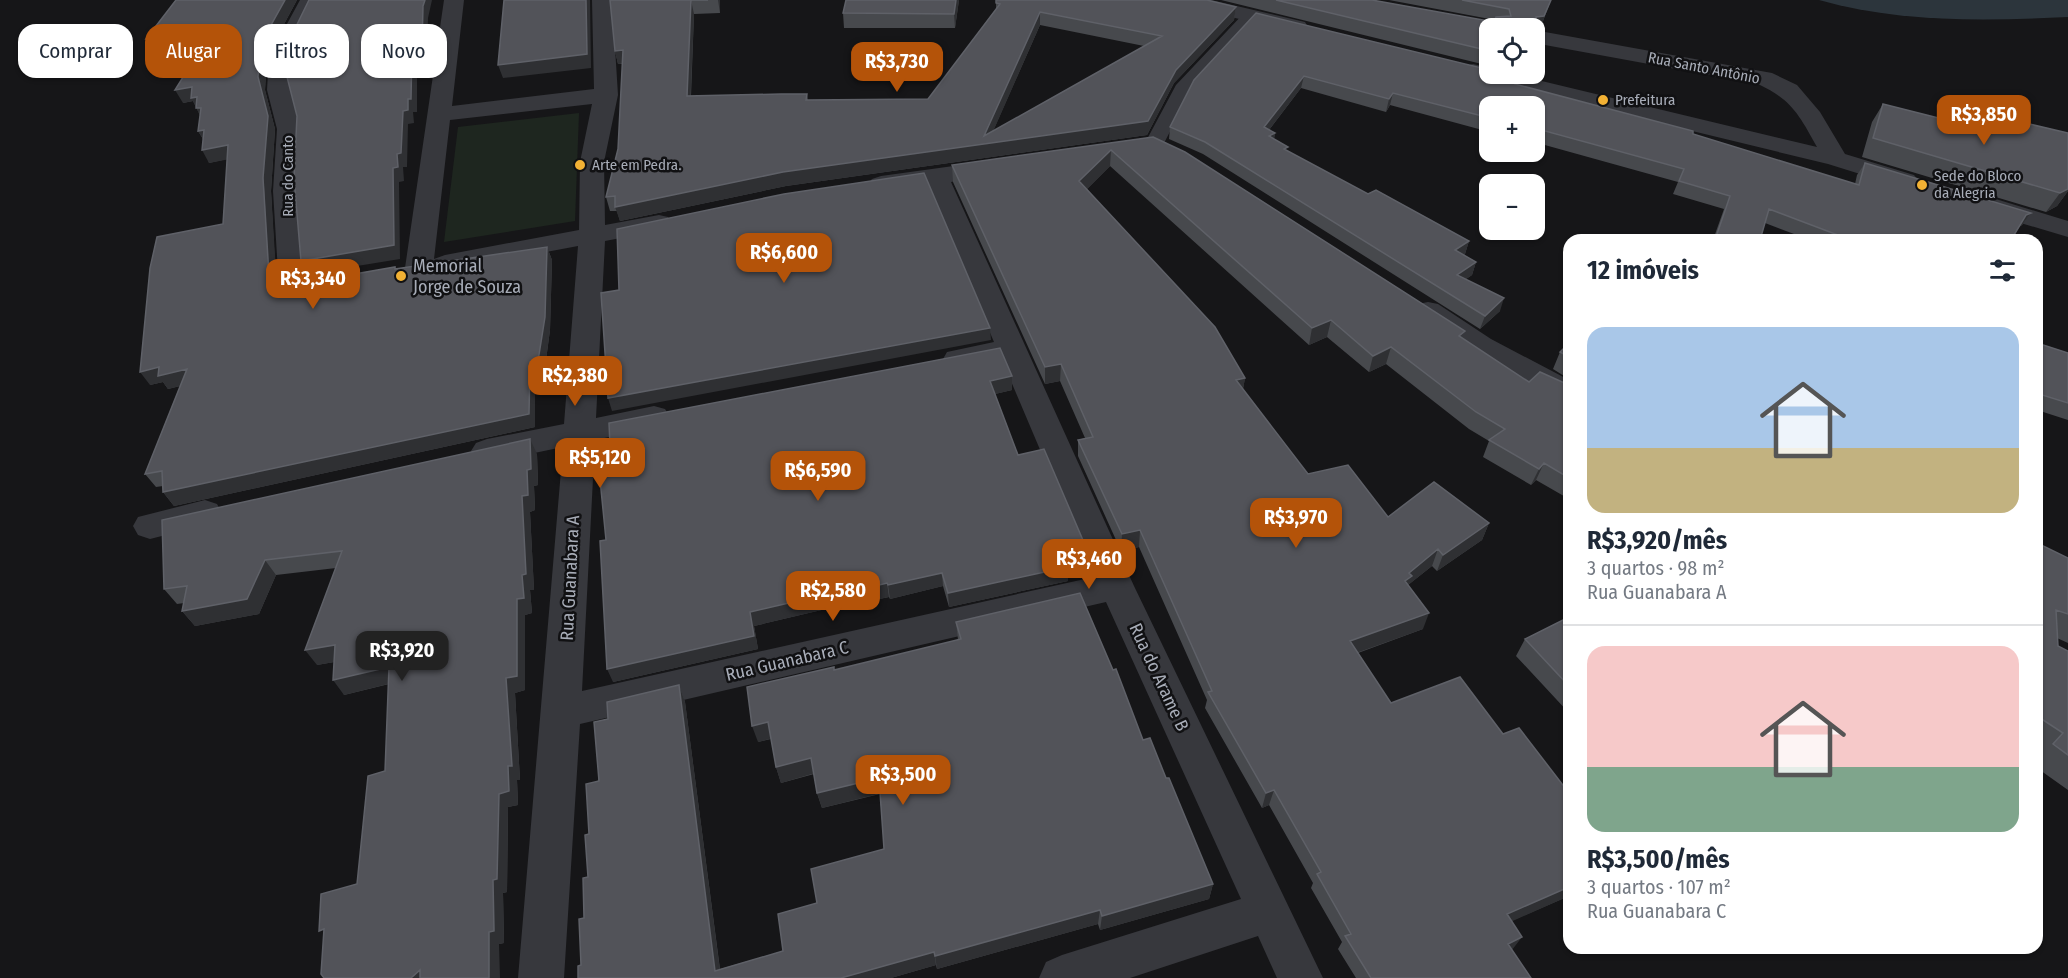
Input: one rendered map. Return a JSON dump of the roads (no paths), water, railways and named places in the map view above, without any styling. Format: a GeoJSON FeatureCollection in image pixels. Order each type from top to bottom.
{"type":"FeatureCollection","features":[{"type":"Feature","properties":{"kind":"street","name":"Rua do Canto"},"geometry":{"type":"LineString","coordinates":[[310,0],[280,57],[279,90],[289,129],[286,191],[293,288],[362,277]]}},
{"type":"Feature","properties":{"kind":"street"},"geometry":{"type":"LineString","coordinates":[[454,0],[440,114],[408,270],[683,218]]}},
{"type":"Feature","properties":{"kind":"street","name":"Rua Guanabara A"},"geometry":{"type":"LineString","coordinates":[[541,978],[562,711],[592,237],[592,162],[606,95],[602,0]]}},
{"type":"Feature","properties":{"kind":"street"},"geometry":{"type":"LineString","coordinates":[[1185,0],[1320,33]]}},
{"type":"Feature","properties":{"kind":"street","name":"Rua Santo Antônio"},"geometry":{"type":"LineString","coordinates":[[1545,38],[1764,78],[1789,90],[1812,117],[1836,159]]}},
{"type":"Feature","properties":{"kind":"street"},"geometry":{"type":"LineString","coordinates":[[1446,64],[1836,159],[1922,185]]}},
{"type":"Feature","properties":{"kind":"street"},"geometry":{"type":"LineString","coordinates":[[440,114],[606,95]]}},
{"type":"Feature","properties":{"kind":"street"},"geometry":{"type":"LineString","coordinates":[[855,187],[1025,164]]}},
{"type":"Feature","properties":{"kind":"street","name":"Rua do Arame B"},"geometry":{"type":"LineString","coordinates":[[936,177],[1116,586],[1300,978]]}},
{"type":"Feature","properties":{"kind":"street"},"geometry":{"type":"LineString","coordinates":[[1964,198],[2065,233]]}},
{"type":"Feature","properties":{"kind":"street"},"geometry":{"type":"LineString","coordinates":[[1402,295],[1481,346],[1563,390]]}},
{"type":"Feature","properties":{"kind":"street"},"geometry":{"type":"LineString","coordinates":[[930,364],[1012,348]]}},
{"type":"Feature","properties":{"kind":"street"},"geometry":{"type":"LineString","coordinates":[[462,457],[578,431],[684,411]]}},
{"type":"Feature","properties":{"kind":"street"},"geometry":{"type":"LineString","coordinates":[[150,526],[231,508]]}},
{"type":"Feature","properties":{"kind":"street","name":"Rua Guanabara C"},"geometry":{"type":"LineString","coordinates":[[562,711],[1116,586]]}},
{"type":"Feature","properties":{"kind":"street"},"geometry":{"type":"LineString","coordinates":[[1062,978],[1269,911]]}},
{"type":"Feature","properties":{"kind":"lane"},"geometry":{"type":"LineString","coordinates":[[1154,148],[1183,89],[1251,16]]}},
{"type":"Feature","properties":{"kind":"place","name":"Prefeitura"},"geometry":{"type":"Point","coordinates":[1603,100]}},
{"type":"Feature","properties":{"kind":"place","name":"Arte em Pedra."},"geometry":{"type":"Point","coordinates":[580,165]}},
{"type":"Feature","properties":{"kind":"place","name":"Sede do Bloco da Alegria"},"geometry":{"type":"Point","coordinates":[1922,185]}},
{"type":"Feature","properties":{"kind":"place","name":"Memorial Jorge de Souza"},"geometry":{"type":"Point","coordinates":[401,276]}}]}
